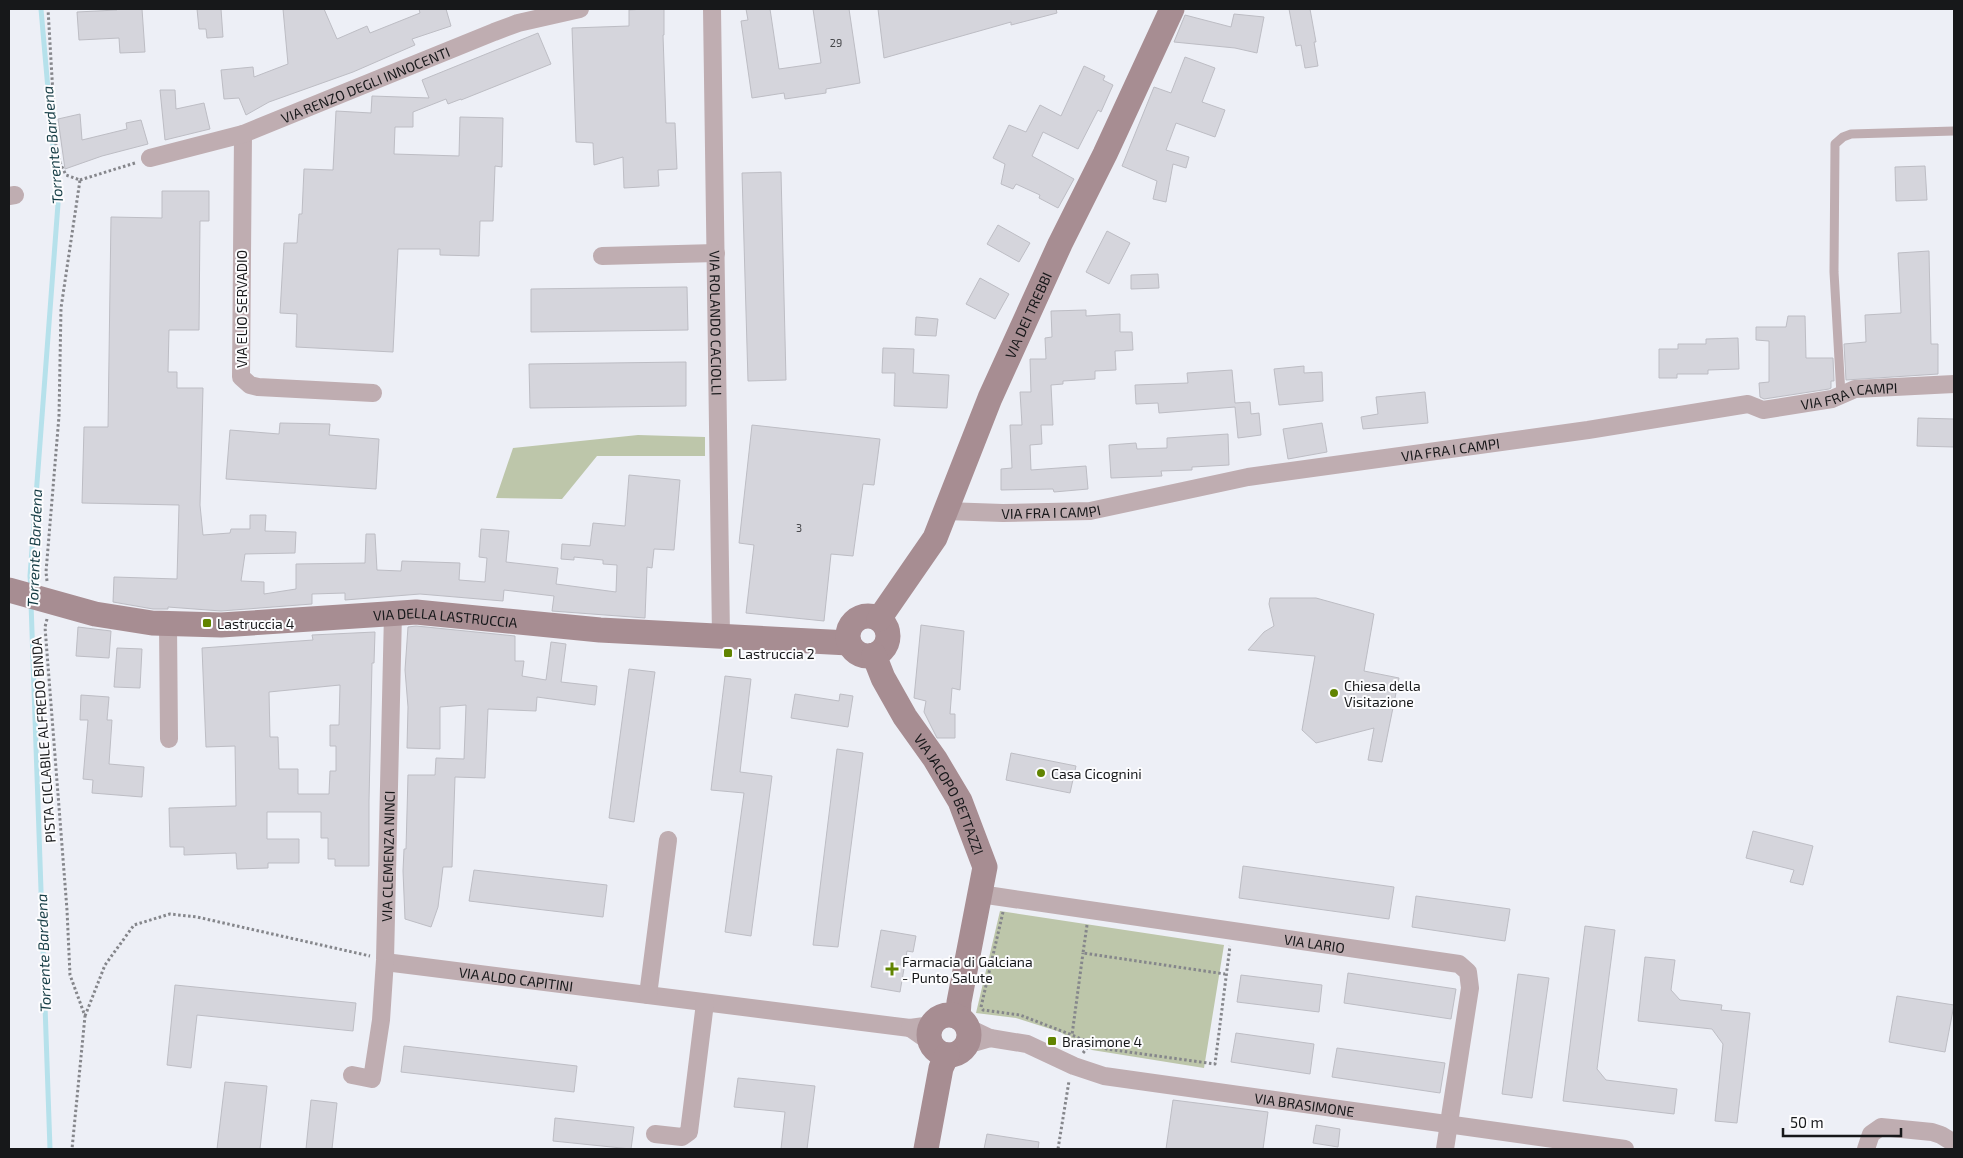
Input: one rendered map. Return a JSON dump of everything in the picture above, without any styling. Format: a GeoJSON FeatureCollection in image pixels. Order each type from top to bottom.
{"type":"FeatureCollection","features":[{"type":"Feature","properties":{"kind":"street","name":"VIA RENZO DEGLI INNOCENTI"},"geometry":{"type":"LineString","coordinates":[[150,158],[243,134],[494,32],[527,21],[580,9]]}},
{"type":"Feature","properties":{"kind":"street","name":"VIA ROLANDO CACIOLLI"},"geometry":{"type":"LineString","coordinates":[[712,9],[721,636]]}},
{"type":"Feature","properties":{"kind":"street","name":"VIA DEI TREBBI"},"geometry":{"type":"LineString","coordinates":[[878,618],[935,538],[990,398],[1060,244],[1109,146],[1172,9]]}},
{"type":"Feature","properties":{"kind":"street","name":"VIA ELIO SERVADIO"},"geometry":{"type":"LineString","coordinates":[[243,134],[241,377],[250,385],[258,387],[373,393]]}},
{"type":"Feature","properties":{"kind":"street"},"geometry":{"type":"LineString","coordinates":[[602,256],[716,253]]}},
{"type":"Feature","properties":{"kind":"street","name":"VIA FRA I CAMPI"},"geometry":{"type":"LineString","coordinates":[[945,511],[1003,513],[1090,511],[1248,477],[1588,430],[1748,404],[1763,410],[1832,399],[1855,389],[1954,384]]}},
{"type":"Feature","properties":{"kind":"street","name":"VIA DELLA LASTRUCCIA"},"geometry":{"type":"LineString","coordinates":[[9,590],[112,617],[168,624],[221,625],[416,612],[600,630],[849,643]]}},
{"type":"Feature","properties":{"kind":"street","name":"VIA CLEMENZA NINCI"},"geometry":{"type":"LineString","coordinates":[[352,1075],[372,1079],[381,1020],[385,961],[393,613]]}},
{"type":"Feature","properties":{"kind":"street"},"geometry":{"type":"LineString","coordinates":[[871,616],[878,618],[888,631],[886,646],[874,656],[862,655],[856,652],[849,643],[850,627],[855,620],[863,617],[871,616]]}},
{"type":"Feature","properties":{"kind":"street"},"geometry":{"type":"LineString","coordinates":[[168,624],[169,739]]}},
{"type":"Feature","properties":{"kind":"street","name":"VIA JACOPO BETTAZZI"},"geometry":{"type":"LineString","coordinates":[[874,656],[883,678],[906,717],[935,759],[960,801],[985,867],[945,1034],[926,1149]]}},
{"type":"Feature","properties":{"kind":"street"},"geometry":{"type":"LineString","coordinates":[[648,995],[668,840]]}},
{"type":"Feature","properties":{"kind":"street","name":"VIA LARIO"},"geometry":{"type":"LineString","coordinates":[[980,894],[1459,964],[1464,967],[1470,978],[1470,988],[1445,1149]]}},
{"type":"Feature","properties":{"kind":"street","name":"VIA ALDO CAPITINI"},"geometry":{"type":"LineString","coordinates":[[385,961],[945,1034]]}},
{"type":"Feature","properties":{"kind":"street"},"geometry":{"type":"LineString","coordinates":[[655,1134],[682,1137],[689,1132],[705,1002]]}},
{"type":"Feature","properties":{"kind":"street","name":"VIA BRASIMONE"},"geometry":{"type":"LineString","coordinates":[[945,1034],[1027,1044],[1074,1066],[1104,1076],[1625,1149]]}},
{"type":"Feature","properties":{"kind":"street"},"geometry":{"type":"LineString","coordinates":[[1866,1149],[1871,1134],[1881,1127],[1932,1132],[1954,1143]]}},
{"type":"Feature","properties":{"kind":"lane"},"geometry":{"type":"LineString","coordinates":[[1841,395],[1834,272],[1835,144],[1842,137],[1851,134],[1954,131]]}},
{"type":"Feature","properties":{"kind":"path"},"geometry":{"type":"LineString","coordinates":[[48,9],[56,146],[66,175],[80,180],[150,158]]}},
{"type":"Feature","properties":{"kind":"path","name":"PISTA CICLABILE ALFREDO BINDA"},"geometry":{"type":"LineString","coordinates":[[72,1149],[85,1016],[70,975],[67,910],[45,627],[47,601],[46,572],[59,416],[61,308],[80,180]]}},
{"type":"Feature","properties":{"kind":"path"},"geometry":{"type":"LineString","coordinates":[[1006,907],[1002,914],[981,1007],[988,1012],[1020,1015],[1035,1019],[1108,1049],[1215,1064],[1225,974],[1233,930]]}},
{"type":"Feature","properties":{"kind":"path"},"geometry":{"type":"LineString","coordinates":[[85,1016],[105,965],[134,925],[170,914],[197,917],[385,961]]}},
{"type":"Feature","properties":{"kind":"path"},"geometry":{"type":"LineString","coordinates":[[1072,1035],[1088,924]]}},
{"type":"Feature","properties":{"kind":"path"},"geometry":{"type":"LineString","coordinates":[[1083,953],[1225,974]]}},
{"type":"Feature","properties":{"kind":"path"},"geometry":{"type":"LineString","coordinates":[[1058,1149],[1069,1076],[1091,1043]]}},
{"type":"Feature","properties":{"kind":"green space"},"geometry":{"type":"Polygon","coordinates":[[[638,435],[705,437],[705,456],[597,456],[562,499],[496,498],[513,448],[638,435]]]}},
{"type":"Feature","properties":{"kind":"green space"},"geometry":{"type":"Polygon","coordinates":[[[1000,911],[1224,945],[1204,1068],[1092,1050],[1060,1032],[1016,1018],[976,1013],[1000,911]]]}},
{"type":"Feature","properties":{"kind":"building"},"geometry":{"type":"Polygon","coordinates":[[[142,9],[145,52],[120,53],[119,38],[79,40],[77,12],[142,9]]]}},
{"type":"Feature","properties":{"kind":"building"},"geometry":{"type":"Polygon","coordinates":[[[197,9],[221,9],[223,37],[207,38],[206,29],[199,29],[197,9]]]}},
{"type":"Feature","properties":{"kind":"building"},"geometry":{"type":"Polygon","coordinates":[[[283,9],[324,9],[337,39],[367,26],[370,33],[420,13],[419,9],[446,9],[451,26],[412,39],[415,45],[353,72],[269,102],[246,115],[239,98],[224,99],[221,70],[253,67],[254,77],[288,64],[283,9]]]}},
{"type":"Feature","properties":{"kind":"building"},"geometry":{"type":"Polygon","coordinates":[[[664,9],[666,123],[675,123],[677,169],[658,170],[659,186],[624,188],[623,157],[594,165],[593,143],[576,142],[572,28],[629,26],[629,10],[664,9]]]}},
{"type":"Feature","properties":{"kind":"building"},"geometry":{"type":"Polygon","coordinates":[[[746,9],[770,9],[779,69],[821,63],[813,9],[849,9],[860,83],[826,89],[826,93],[785,99],[784,93],[752,98],[741,21],[748,20],[746,9]]]}},
{"type":"Feature","properties":{"kind":"building"},"geometry":{"type":"Polygon","coordinates":[[[878,9],[1056,9],[1057,13],[1011,25],[1011,22],[884,58],[878,9]]]}},
{"type":"Feature","properties":{"kind":"building"},"geometry":{"type":"Polygon","coordinates":[[[1289,9],[1310,9],[1318,66],[1305,68],[1301,45],[1296,46],[1289,9]]]}},
{"type":"Feature","properties":{"kind":"building"},"geometry":{"type":"Polygon","coordinates":[[[1234,14],[1264,17],[1257,53],[1235,48],[1174,42],[1185,15],[1231,27],[1234,14]]]}},
{"type":"Feature","properties":{"kind":"building"},"geometry":{"type":"Polygon","coordinates":[[[538,33],[551,64],[461,100],[448,104],[446,99],[413,112],[413,127],[395,127],[394,154],[459,156],[460,117],[503,118],[502,167],[495,166],[493,221],[480,221],[479,256],[440,255],[440,249],[398,249],[393,352],[296,347],[297,314],[280,313],[284,243],[297,243],[299,214],[302,214],[304,169],[333,170],[336,111],[371,113],[372,96],[429,98],[422,80],[538,33]]]}},
{"type":"Feature","properties":{"kind":"building"},"geometry":{"type":"Polygon","coordinates":[[[1185,57],[1215,68],[1202,102],[1225,110],[1215,137],[1176,123],[1166,150],[1189,157],[1186,168],[1173,164],[1166,202],[1153,199],[1157,181],[1122,166],[1154,87],[1171,93],[1185,57]]]}},
{"type":"Feature","properties":{"kind":"building"},"geometry":{"type":"Polygon","coordinates":[[[1084,66],[1105,76],[1103,80],[1113,85],[1101,112],[1098,110],[1078,149],[1043,132],[1032,156],[1074,179],[1058,208],[1039,198],[1040,195],[1016,184],[1013,189],[1001,184],[1005,164],[993,158],[1009,125],[1026,132],[1040,105],[1061,116],[1084,66]]]}},
{"type":"Feature","properties":{"kind":"building"},"geometry":{"type":"Polygon","coordinates":[[[160,90],[175,90],[176,109],[204,103],[210,129],[165,140],[160,90]]]}},
{"type":"Feature","properties":{"kind":"building"},"geometry":{"type":"Polygon","coordinates":[[[80,114],[82,140],[127,129],[126,123],[141,120],[148,144],[102,156],[65,169],[58,119],[80,114]]]}},
{"type":"Feature","properties":{"kind":"building"},"geometry":{"type":"Polygon","coordinates":[[[1925,166],[1927,200],[1896,201],[1895,167],[1925,166]]]}},
{"type":"Feature","properties":{"kind":"building"},"geometry":{"type":"Polygon","coordinates":[[[781,172],[786,380],[748,381],[742,173],[781,172]]]}},
{"type":"Feature","properties":{"kind":"building"},"geometry":{"type":"Polygon","coordinates":[[[162,191],[209,191],[209,221],[200,221],[199,330],[169,330],[168,372],[177,372],[177,388],[203,388],[200,505],[203,535],[230,533],[231,529],[250,529],[250,515],[266,515],[265,531],[296,532],[295,553],[245,554],[241,581],[264,582],[264,594],[296,589],[296,564],[365,563],[366,534],[375,534],[377,570],[401,571],[402,561],[460,563],[459,580],[485,582],[487,558],[479,557],[481,529],[509,531],[506,562],[558,568],[556,584],[616,592],[617,565],[603,564],[603,560],[574,557],[574,560],[561,559],[562,544],[590,546],[593,523],[625,526],[629,475],[680,480],[674,550],[654,549],[652,568],[647,567],[645,618],[552,611],[554,596],[504,590],[503,601],[420,594],[345,600],[345,593],[312,594],[312,604],[221,611],[168,607],[168,609],[153,609],[113,602],[114,577],[177,579],[179,505],[82,503],[84,427],[108,427],[111,217],[162,218],[162,191]]]}},
{"type":"Feature","properties":{"kind":"building"},"geometry":{"type":"Polygon","coordinates":[[[998,225],[1030,243],[1019,262],[987,244],[998,225]]]}},
{"type":"Feature","properties":{"kind":"building"},"geometry":{"type":"Polygon","coordinates":[[[1107,231],[1130,243],[1109,284],[1086,272],[1107,231]]]}},
{"type":"Feature","properties":{"kind":"building"},"geometry":{"type":"Polygon","coordinates":[[[1929,251],[1931,344],[1938,344],[1938,374],[1846,380],[1844,344],[1866,342],[1865,315],[1901,313],[1898,253],[1929,251]]]}},
{"type":"Feature","properties":{"kind":"building"},"geometry":{"type":"Polygon","coordinates":[[[1158,274],[1159,288],[1131,289],[1131,275],[1158,274]]]}},
{"type":"Feature","properties":{"kind":"building"},"geometry":{"type":"Polygon","coordinates":[[[980,278],[1009,294],[995,319],[966,304],[980,278]]]}},
{"type":"Feature","properties":{"kind":"building"},"geometry":{"type":"Polygon","coordinates":[[[687,287],[688,330],[531,332],[531,289],[687,287]]]}},
{"type":"Feature","properties":{"kind":"building"},"geometry":{"type":"Polygon","coordinates":[[[1086,310],[1086,316],[1120,314],[1120,332],[1132,332],[1133,350],[1115,351],[1116,370],[1095,371],[1095,379],[1063,381],[1063,384],[1051,385],[1053,425],[1041,425],[1042,444],[1030,445],[1031,470],[1086,466],[1088,489],[1054,492],[1053,489],[1001,490],[1001,469],[1012,468],[1010,425],[1022,425],[1020,392],[1031,392],[1030,359],[1046,359],[1045,338],[1052,337],[1051,311],[1086,310]]]}},
{"type":"Feature","properties":{"kind":"building"},"geometry":{"type":"Polygon","coordinates":[[[1788,316],[1805,316],[1806,358],[1833,358],[1834,381],[1831,381],[1831,388],[1829,389],[1764,399],[1760,397],[1759,383],[1769,382],[1769,341],[1756,340],[1756,327],[1786,327],[1788,316]]]}},
{"type":"Feature","properties":{"kind":"building"},"geometry":{"type":"Polygon","coordinates":[[[916,317],[938,319],[936,336],[915,335],[916,317]]]}},
{"type":"Feature","properties":{"kind":"building"},"geometry":{"type":"Polygon","coordinates":[[[1738,338],[1739,369],[1708,370],[1708,374],[1677,374],[1677,378],[1659,378],[1659,349],[1678,349],[1678,344],[1706,344],[1706,339],[1738,338]]]}},
{"type":"Feature","properties":{"kind":"building"},"geometry":{"type":"Polygon","coordinates":[[[883,348],[914,349],[913,373],[949,375],[947,408],[894,406],[895,373],[882,373],[883,348]]]}},
{"type":"Feature","properties":{"kind":"building"},"geometry":{"type":"Polygon","coordinates":[[[686,362],[686,406],[530,408],[529,364],[686,362]]]}},
{"type":"Feature","properties":{"kind":"building"},"geometry":{"type":"Polygon","coordinates":[[[1304,366],[1304,373],[1322,372],[1323,401],[1279,405],[1274,369],[1304,366]]]}},
{"type":"Feature","properties":{"kind":"building"},"geometry":{"type":"Polygon","coordinates":[[[1232,370],[1235,403],[1250,402],[1251,414],[1259,413],[1261,435],[1238,438],[1235,407],[1159,413],[1158,403],[1136,404],[1135,385],[1188,383],[1187,373],[1232,370]]]}},
{"type":"Feature","properties":{"kind":"building"},"geometry":{"type":"Polygon","coordinates":[[[1425,392],[1428,423],[1363,429],[1361,417],[1378,414],[1376,397],[1425,392]]]}},
{"type":"Feature","properties":{"kind":"building"},"geometry":{"type":"Polygon","coordinates":[[[1918,418],[1954,419],[1954,447],[1917,446],[1918,418]]]}},
{"type":"Feature","properties":{"kind":"building"},"geometry":{"type":"Polygon","coordinates":[[[280,423],[330,424],[329,435],[379,439],[376,489],[226,479],[230,430],[279,434],[280,423]]]}},
{"type":"Feature","properties":{"kind":"building"},"geometry":{"type":"Polygon","coordinates":[[[1322,423],[1327,452],[1288,459],[1283,429],[1322,423]]]}},
{"type":"Feature","properties":{"kind":"building"},"geometry":{"type":"Polygon","coordinates":[[[752,425],[880,439],[874,485],[863,484],[853,556],[831,554],[824,621],[746,613],[754,545],[739,543],[752,425]]]}},
{"type":"Feature","properties":{"kind":"building"},"geometry":{"type":"Polygon","coordinates":[[[1228,434],[1229,465],[1192,467],[1192,470],[1161,471],[1162,476],[1111,478],[1109,445],[1136,443],[1137,449],[1167,448],[1167,438],[1228,434]]]}},
{"type":"Feature","properties":{"kind":"building","name":"Chiesa della Visitazione"},"geometry":{"type":"Polygon","coordinates":[[[1270,598],[1316,598],[1374,614],[1364,671],[1399,678],[1382,762],[1368,760],[1374,728],[1316,743],[1302,730],[1315,656],[1248,650],[1264,632],[1274,626],[1269,604],[1270,598]]]}},
{"type":"Feature","properties":{"kind":"building"},"geometry":{"type":"Polygon","coordinates":[[[921,625],[964,631],[960,690],[952,688],[950,714],[955,714],[955,738],[937,738],[924,712],[926,701],[914,698],[921,625]]]}},
{"type":"Feature","properties":{"kind":"building"},"geometry":{"type":"Polygon","coordinates":[[[416,626],[515,636],[515,661],[524,661],[522,676],[546,680],[551,642],[566,644],[561,682],[597,686],[595,705],[537,697],[536,711],[488,709],[485,778],[455,777],[452,867],[443,867],[438,907],[431,927],[405,919],[403,871],[404,849],[406,849],[408,775],[435,775],[436,758],[464,759],[466,705],[440,707],[440,749],[407,748],[408,707],[405,670],[408,627],[416,626]]]}},
{"type":"Feature","properties":{"kind":"building"},"geometry":{"type":"Polygon","coordinates":[[[78,627],[111,631],[109,658],[76,656],[78,627]]]}},
{"type":"Feature","properties":{"kind":"building"},"geometry":{"type":"Polygon","coordinates":[[[375,632],[374,663],[372,663],[369,866],[335,866],[335,859],[328,859],[328,838],[321,838],[321,812],[267,812],[267,839],[299,839],[299,863],[268,863],[268,868],[237,869],[236,853],[184,855],[184,847],[170,847],[169,808],[236,806],[235,746],[206,747],[202,648],[313,640],[312,635],[375,632]],[[340,685],[269,692],[270,737],[278,737],[279,769],[298,769],[298,794],[329,794],[330,771],[336,771],[336,746],[330,746],[330,725],[339,725],[340,685]]]}},
{"type":"Feature","properties":{"kind":"building"},"geometry":{"type":"Polygon","coordinates":[[[117,648],[142,649],[140,688],[114,687],[117,648]]]}},
{"type":"Feature","properties":{"kind":"building"},"geometry":{"type":"Polygon","coordinates":[[[629,669],[655,672],[634,822],[609,818],[629,669]]]}},
{"type":"Feature","properties":{"kind":"building"},"geometry":{"type":"Polygon","coordinates":[[[725,676],[751,679],[740,772],[772,776],[751,936],[725,932],[744,793],[711,790],[725,676]]]}},
{"type":"Feature","properties":{"kind":"building"},"geometry":{"type":"Polygon","coordinates":[[[795,694],[839,701],[840,694],[853,696],[848,727],[791,718],[795,694]]]}},
{"type":"Feature","properties":{"kind":"building"},"geometry":{"type":"Polygon","coordinates":[[[81,695],[109,697],[107,720],[112,720],[109,764],[144,767],[142,797],[92,793],[93,780],[83,779],[88,720],[80,720],[81,695]]]}},
{"type":"Feature","properties":{"kind":"building"},"geometry":{"type":"Polygon","coordinates":[[[837,749],[863,753],[838,947],[813,945],[837,749]]]}},
{"type":"Feature","properties":{"kind":"building","name":"Casa Cicognini"},"geometry":{"type":"Polygon","coordinates":[[[1011,753],[1076,766],[1070,793],[1006,780],[1011,753]]]}},
{"type":"Feature","properties":{"kind":"building"},"geometry":{"type":"Polygon","coordinates":[[[1753,831],[1813,846],[1803,885],[1790,882],[1794,870],[1746,858],[1753,831]]]}},
{"type":"Feature","properties":{"kind":"building"},"geometry":{"type":"Polygon","coordinates":[[[1243,866],[1394,887],[1389,919],[1239,898],[1243,866]]]}},
{"type":"Feature","properties":{"kind":"building"},"geometry":{"type":"Polygon","coordinates":[[[474,870],[607,885],[603,917],[469,901],[474,870]]]}},
{"type":"Feature","properties":{"kind":"building"},"geometry":{"type":"Polygon","coordinates":[[[1416,896],[1510,909],[1505,941],[1412,927],[1416,896]]]}},
{"type":"Feature","properties":{"kind":"building"},"geometry":{"type":"Polygon","coordinates":[[[1585,926],[1615,930],[1597,1069],[1606,1080],[1677,1089],[1674,1114],[1563,1101],[1585,926]]]}},
{"type":"Feature","properties":{"kind":"building"},"geometry":{"type":"Polygon","coordinates":[[[881,930],[916,936],[913,952],[907,951],[900,992],[871,987],[881,930]]]}},
{"type":"Feature","properties":{"kind":"building"},"geometry":{"type":"Polygon","coordinates":[[[1645,957],[1675,960],[1671,990],[1680,1000],[1722,1005],[1721,1010],[1750,1013],[1737,1123],[1715,1121],[1723,1044],[1712,1029],[1638,1021],[1645,957]]]}},
{"type":"Feature","properties":{"kind":"building"},"geometry":{"type":"Polygon","coordinates":[[[1348,973],[1456,989],[1451,1019],[1344,1003],[1348,973]]]}},
{"type":"Feature","properties":{"kind":"building"},"geometry":{"type":"Polygon","coordinates":[[[1518,974],[1549,978],[1532,1098],[1502,1094],[1518,974]]]}},
{"type":"Feature","properties":{"kind":"building"},"geometry":{"type":"Polygon","coordinates":[[[1241,975],[1322,985],[1319,1012],[1237,1002],[1241,975]]]}},
{"type":"Feature","properties":{"kind":"building"},"geometry":{"type":"Polygon","coordinates":[[[175,985],[356,1003],[353,1031],[197,1015],[191,1068],[167,1065],[175,985]]]}},
{"type":"Feature","properties":{"kind":"building"},"geometry":{"type":"Polygon","coordinates":[[[1897,996],[1954,1005],[1945,1052],[1889,1042],[1897,996]]]}},
{"type":"Feature","properties":{"kind":"building"},"geometry":{"type":"Polygon","coordinates":[[[1236,1033],[1314,1044],[1310,1074],[1231,1062],[1236,1033]]]}},
{"type":"Feature","properties":{"kind":"building"},"geometry":{"type":"Polygon","coordinates":[[[404,1046],[577,1066],[574,1092],[401,1072],[404,1046]]]}},
{"type":"Feature","properties":{"kind":"building"},"geometry":{"type":"Polygon","coordinates":[[[1337,1048],[1445,1063],[1440,1093],[1332,1077],[1337,1048]]]}},
{"type":"Feature","properties":{"kind":"building"},"geometry":{"type":"Polygon","coordinates":[[[738,1078],[815,1086],[807,1149],[781,1149],[785,1112],[734,1107],[738,1078]]]}},
{"type":"Feature","properties":{"kind":"building"},"geometry":{"type":"Polygon","coordinates":[[[225,1082],[267,1086],[260,1149],[217,1149],[225,1082]]]}},
{"type":"Feature","properties":{"kind":"building"},"geometry":{"type":"Polygon","coordinates":[[[311,1100],[337,1103],[332,1149],[306,1149],[311,1100]]]}},
{"type":"Feature","properties":{"kind":"building"},"geometry":{"type":"Polygon","coordinates":[[[1173,1100],[1268,1112],[1263,1149],[1166,1149],[1173,1100]]]}},
{"type":"Feature","properties":{"kind":"building"},"geometry":{"type":"Polygon","coordinates":[[[555,1118],[634,1127],[631,1149],[553,1141],[555,1118]]]}},
{"type":"Feature","properties":{"kind":"building"},"geometry":{"type":"Polygon","coordinates":[[[1316,1125],[1340,1129],[1338,1147],[1313,1143],[1316,1125]]]}},
{"type":"Feature","properties":{"kind":"building"},"geometry":{"type":"Polygon","coordinates":[[[987,1134],[1039,1142],[1038,1149],[984,1149],[987,1134]]]}},
{"type":"Feature","properties":{"kind":"waterway","name":"Torrente Bardena"},"geometry":{"type":"LineString","coordinates":[[31,589],[30,576],[58,204],[41,9]]}},
{"type":"Feature","properties":{"kind":"waterway","name":"Torrente Bardena"},"geometry":{"type":"LineString","coordinates":[[31,603],[50,1149]]}},
{"type":"Feature","properties":{"kind":"place","name":"Lastruccia 4"},"geometry":{"type":"Point","coordinates":[207,623]}},
{"type":"Feature","properties":{"kind":"place","name":"Lastruccia 2"},"geometry":{"type":"Point","coordinates":[728,653]}},
{"type":"Feature","properties":{"kind":"place","name":"Chiesa della Visitazione"},"geometry":{"type":"Point","coordinates":[1334,693]}},
{"type":"Feature","properties":{"kind":"place","name":"Casa Cicognini"},"geometry":{"type":"Point","coordinates":[1041,773]}},
{"type":"Feature","properties":{"kind":"place","name":"Farmacia di Galciana - Punto Salute"},"geometry":{"type":"Point","coordinates":[892,969]}},
{"type":"Feature","properties":{"kind":"place","name":"Brasimone 4"},"geometry":{"type":"Point","coordinates":[1052,1041]}}]}
